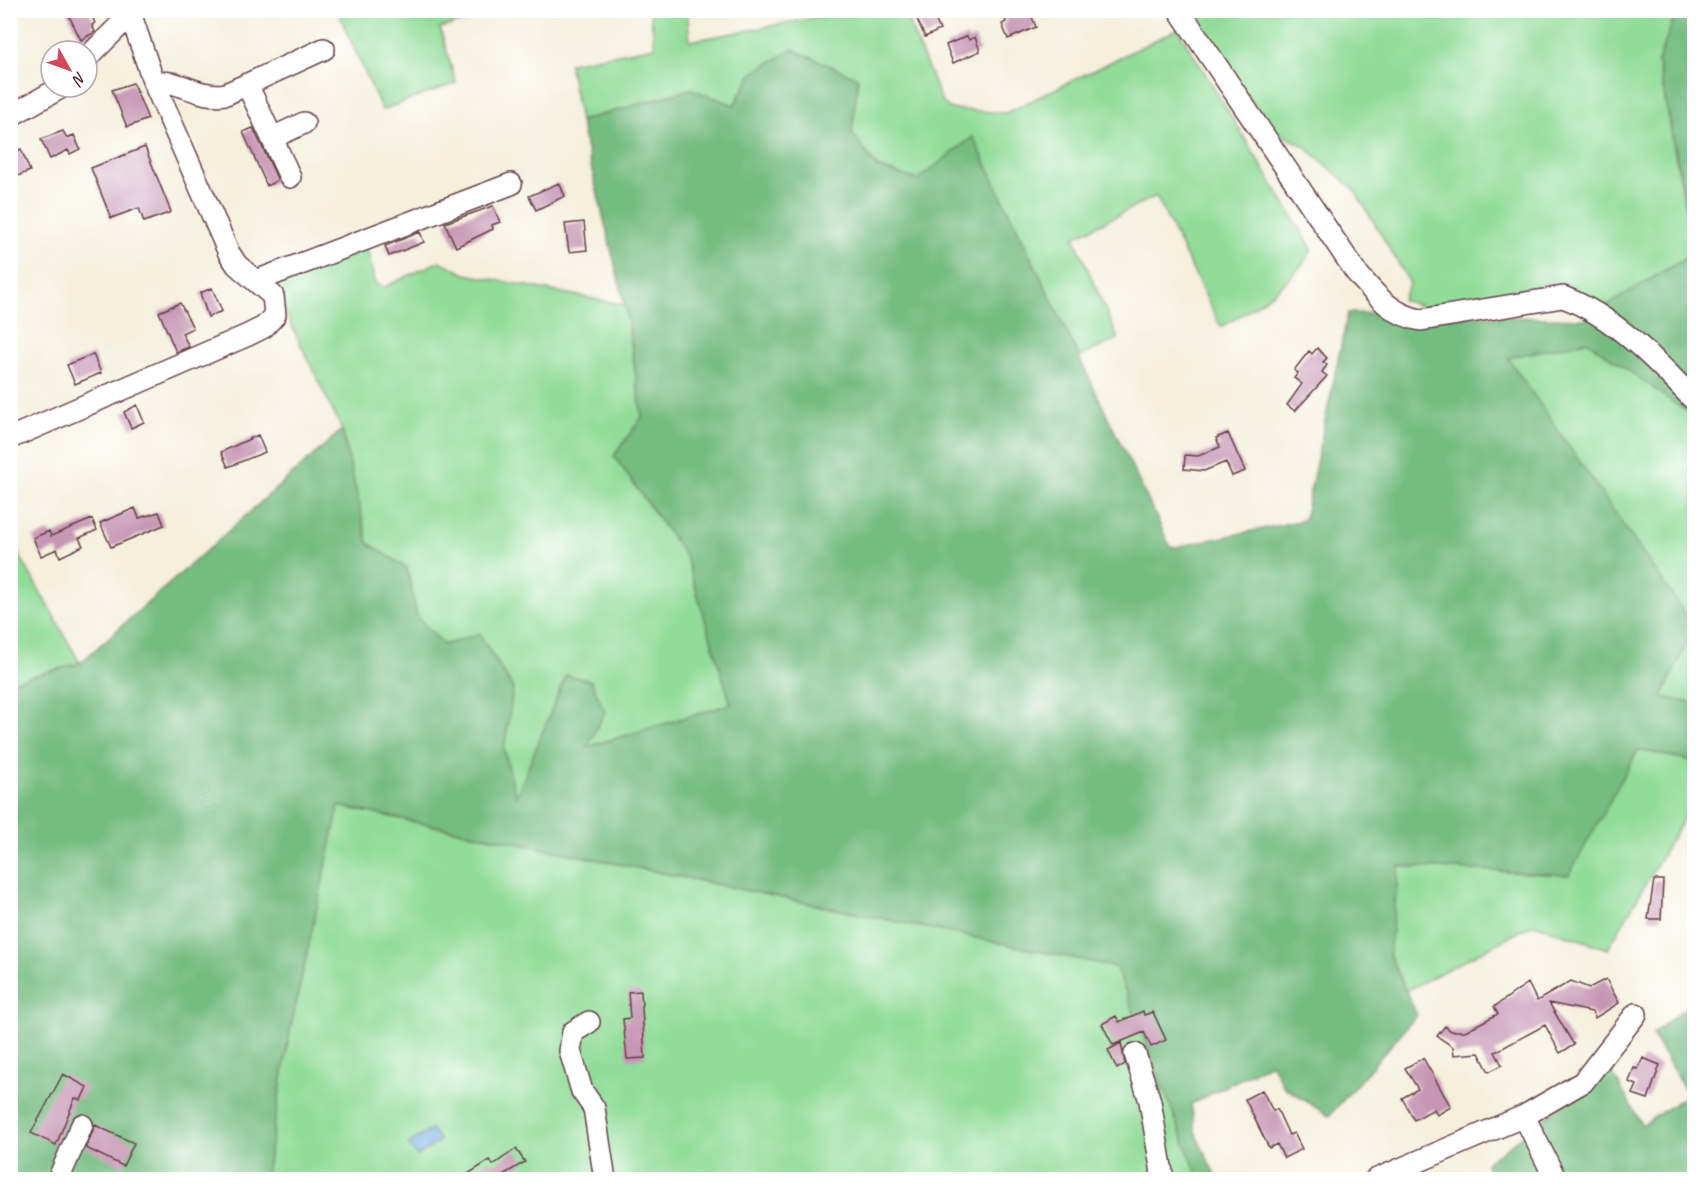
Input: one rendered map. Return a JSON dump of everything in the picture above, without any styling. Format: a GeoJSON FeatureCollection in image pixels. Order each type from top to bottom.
{"type":"FeatureCollection","features":[{"type":"Feature","properties":{"kind":"street"},"geometry":{"type":"LineString","coordinates":[[1179,10],[1356,272],[1386,305],[1403,317],[1421,320],[1563,297],[1584,305],[1607,318],[1695,400]]}},
{"type":"Feature","properties":{"kind":"street"},"geometry":{"type":"LineString","coordinates":[[10,438],[249,335],[264,327],[275,315],[273,296],[237,265],[229,253],[154,83],[132,12],[99,46]]}},
{"type":"Feature","properties":{"kind":"street"},"geometry":{"type":"LineString","coordinates":[[154,83],[167,81],[211,97],[226,94],[324,49]]}},
{"type":"Feature","properties":{"kind":"street"},"geometry":{"type":"LineString","coordinates":[[247,84],[290,177]]}},
{"type":"Feature","properties":{"kind":"street"},"geometry":{"type":"LineString","coordinates":[[10,116],[40,99]]}},
{"type":"Feature","properties":{"kind":"street"},"geometry":{"type":"LineString","coordinates":[[272,138],[304,123]]}},
{"type":"Feature","properties":{"kind":"street"},"geometry":{"type":"LineString","coordinates":[[256,281],[511,184]]}},
{"type":"Feature","properties":{"kind":"street"},"geometry":{"type":"LineString","coordinates":[[1376,1179],[1524,1116],[1583,1082],[1636,1014]]}},
{"type":"Feature","properties":{"kind":"street"},"geometry":{"type":"LineString","coordinates":[[589,1022],[573,1032],[570,1052],[582,1090],[594,1108],[605,1179]]}},
{"type":"Feature","properties":{"kind":"street"},"geometry":{"type":"LineString","coordinates":[[1135,1054],[1150,1101],[1162,1173],[1158,1179]]}},
{"type":"Feature","properties":{"kind":"street"},"geometry":{"type":"LineString","coordinates":[[1524,1116],[1556,1179]]}},
{"type":"Feature","properties":{"kind":"street"},"geometry":{"type":"LineString","coordinates":[[58,1179],[82,1125]]}},
{"type":"Feature","properties":{"kind":"green space"},"geometry":{"type":"Polygon","coordinates":[[[1677,10],[1694,11],[1694,243],[1658,62],[1677,10]]]}},
{"type":"Feature","properties":{"kind":"green space"},"geometry":{"type":"Polygon","coordinates":[[[345,11],[505,11],[440,28],[456,83],[382,110],[340,17],[345,11]]]}},
{"type":"Feature","properties":{"kind":"green space"},"geometry":{"type":"Polygon","coordinates":[[[650,11],[687,11],[690,41],[852,11],[904,11],[942,102],[951,109],[1006,113],[1178,29],[1312,249],[1305,261],[1285,283],[1246,312],[1221,327],[1156,196],[1074,237],[1118,339],[1079,357],[973,137],[917,180],[877,167],[852,133],[857,78],[753,73],[734,105],[691,89],[580,121],[569,63],[655,47],[650,11]]]}},
{"type":"Feature","properties":{"kind":"green space"},"geometry":{"type":"Polygon","coordinates":[[[1189,11],[1677,11],[1658,63],[1694,253],[1605,307],[1575,288],[1549,284],[1424,307],[1402,300],[1410,283],[1354,189],[1304,146],[1270,128],[1189,11]]]}},
{"type":"Feature","properties":{"kind":"green space"},"geometry":{"type":"Polygon","coordinates":[[[792,49],[858,78],[852,133],[877,167],[917,180],[973,137],[1171,548],[1304,520],[1348,313],[1584,319],[1694,253],[1694,417],[1587,341],[1508,358],[1694,627],[1662,697],[1694,703],[1694,761],[1638,750],[1569,875],[1399,866],[1389,954],[1417,1015],[1329,1116],[1284,1087],[1271,1063],[1191,1104],[1196,1135],[1217,1179],[1199,1179],[1116,967],[339,806],[290,1031],[265,1179],[11,1180],[11,682],[80,663],[342,430],[368,543],[407,568],[417,617],[444,645],[479,634],[513,688],[504,750],[516,797],[566,675],[591,681],[605,712],[587,747],[731,704],[686,557],[614,456],[642,417],[627,314],[580,121],[691,89],[734,105],[753,73],[792,49]]]}},
{"type":"Feature","properties":{"kind":"green space"},"geometry":{"type":"Polygon","coordinates":[[[367,246],[374,281],[382,288],[440,261],[465,274],[625,305],[642,417],[614,456],[686,557],[731,704],[586,747],[516,798],[504,750],[513,688],[479,634],[444,645],[417,617],[407,568],[368,543],[342,430],[272,285],[367,246]]]}},
{"type":"Feature","properties":{"kind":"green space"},"geometry":{"type":"Polygon","coordinates":[[[1587,341],[1694,417],[1694,703],[1662,698],[1508,357],[1587,341]]]}},
{"type":"Feature","properties":{"kind":"green space"},"geometry":{"type":"Polygon","coordinates":[[[10,538],[80,663],[11,682],[10,682],[10,538]]]}},
{"type":"Feature","properties":{"kind":"green space"},"geometry":{"type":"Polygon","coordinates":[[[1638,750],[1694,761],[1694,800],[1608,949],[1534,924],[1406,991],[1389,954],[1399,866],[1568,875],[1638,750]]]}},
{"type":"Feature","properties":{"kind":"green space"},"geometry":{"type":"Polygon","coordinates":[[[338,806],[1116,967],[1199,1179],[265,1180],[290,1031],[338,806]]]}},
{"type":"Feature","properties":{"kind":"green space"},"geometry":{"type":"Polygon","coordinates":[[[1694,1001],[1694,1179],[1490,1179],[1486,1163],[1610,1069],[1642,1125],[1688,1095],[1652,1034],[1694,1001]]]}},
{"type":"Feature","properties":{"kind":"water"},"geometry":{"type":"Polygon","coordinates":[[[432,1129],[440,1141],[417,1156],[408,1144],[432,1129]]]}},
{"type":"Feature","properties":{"kind":"building"},"geometry":{"type":"Polygon","coordinates":[[[66,10],[89,10],[95,23],[92,25],[95,32],[80,39],[66,10]]]}},
{"type":"Feature","properties":{"kind":"building"},"geometry":{"type":"Polygon","coordinates":[[[931,10],[940,30],[925,37],[916,17],[931,10]]]}},
{"type":"Feature","properties":{"kind":"building"},"geometry":{"type":"Polygon","coordinates":[[[1018,11],[1020,16],[1030,12],[1036,27],[1008,39],[1002,24],[1006,22],[1004,17],[1018,11]]]}},
{"type":"Feature","properties":{"kind":"building"},"geometry":{"type":"Polygon","coordinates":[[[967,36],[969,40],[975,37],[980,51],[953,63],[946,45],[967,36]]]}},
{"type":"Feature","properties":{"kind":"building"},"geometry":{"type":"Polygon","coordinates":[[[133,83],[148,119],[127,127],[112,90],[133,83]]]}},
{"type":"Feature","properties":{"kind":"building"},"geometry":{"type":"Polygon","coordinates":[[[253,128],[278,180],[267,186],[243,132],[253,128]]]}},
{"type":"Feature","properties":{"kind":"building"},"geometry":{"type":"Polygon","coordinates":[[[63,131],[67,138],[74,135],[80,149],[70,154],[68,150],[50,159],[41,139],[63,131]]]}},
{"type":"Feature","properties":{"kind":"building"},"geometry":{"type":"Polygon","coordinates":[[[145,147],[171,212],[144,222],[139,208],[111,218],[91,168],[145,147]]]}},
{"type":"Feature","properties":{"kind":"building"},"geometry":{"type":"Polygon","coordinates":[[[21,149],[30,171],[10,179],[10,154],[21,149]]]}},
{"type":"Feature","properties":{"kind":"building"},"geometry":{"type":"Polygon","coordinates":[[[559,183],[565,196],[536,210],[529,196],[559,183]]]}},
{"type":"Feature","properties":{"kind":"building"},"geometry":{"type":"Polygon","coordinates":[[[493,206],[500,222],[492,225],[493,229],[456,247],[445,223],[493,206]]]}},
{"type":"Feature","properties":{"kind":"building"},"geometry":{"type":"Polygon","coordinates":[[[584,222],[587,250],[569,252],[565,224],[584,222]]]}},
{"type":"Feature","properties":{"kind":"building"},"geometry":{"type":"Polygon","coordinates":[[[420,232],[424,242],[389,256],[385,246],[420,232]]]}},
{"type":"Feature","properties":{"kind":"building"},"geometry":{"type":"Polygon","coordinates":[[[212,288],[222,311],[208,317],[200,293],[212,288]]]}},
{"type":"Feature","properties":{"kind":"building"},"geometry":{"type":"Polygon","coordinates":[[[180,303],[193,328],[182,333],[189,347],[176,352],[159,312],[180,303]]]}},
{"type":"Feature","properties":{"kind":"building"},"geometry":{"type":"Polygon","coordinates":[[[1317,348],[1327,358],[1323,362],[1327,365],[1322,372],[1327,376],[1295,411],[1287,405],[1302,384],[1294,378],[1298,373],[1294,370],[1309,351],[1312,354],[1317,348]]]}},
{"type":"Feature","properties":{"kind":"building"},"geometry":{"type":"Polygon","coordinates":[[[93,354],[101,373],[75,384],[67,365],[93,354]]]}},
{"type":"Feature","properties":{"kind":"building"},"geometry":{"type":"Polygon","coordinates":[[[137,405],[144,422],[131,428],[124,412],[137,405]]]}},
{"type":"Feature","properties":{"kind":"building"},"geometry":{"type":"Polygon","coordinates":[[[1228,433],[1245,471],[1232,476],[1226,462],[1204,471],[1184,469],[1185,455],[1198,456],[1220,447],[1216,438],[1228,433]]]}},
{"type":"Feature","properties":{"kind":"building"},"geometry":{"type":"Polygon","coordinates":[[[258,435],[265,452],[228,467],[221,452],[258,435]]]}},
{"type":"Feature","properties":{"kind":"building"},"geometry":{"type":"Polygon","coordinates":[[[135,508],[139,518],[159,512],[164,525],[111,547],[100,523],[135,508]]]}},
{"type":"Feature","properties":{"kind":"building"},"geometry":{"type":"Polygon","coordinates":[[[92,519],[97,530],[79,538],[83,546],[60,557],[57,549],[41,556],[33,538],[49,531],[51,536],[92,519]]]}},
{"type":"Feature","properties":{"kind":"building"},"geometry":{"type":"Polygon","coordinates":[[[1654,880],[1663,880],[1661,919],[1648,919],[1654,880]]]}},
{"type":"Feature","properties":{"kind":"building"},"geometry":{"type":"Polygon","coordinates":[[[1606,979],[1619,1003],[1595,1018],[1592,1012],[1549,1003],[1574,1045],[1560,1053],[1545,1025],[1495,1052],[1502,1065],[1489,1072],[1479,1053],[1454,1055],[1453,1047],[1437,1036],[1445,1026],[1451,1031],[1465,1031],[1498,1014],[1494,1007],[1528,983],[1537,1001],[1571,981],[1589,988],[1606,979]]]}},
{"type":"Feature","properties":{"kind":"building"},"geometry":{"type":"Polygon","coordinates":[[[641,991],[645,1058],[627,1059],[623,1019],[630,1018],[628,992],[641,991]]]}},
{"type":"Feature","properties":{"kind":"building"},"geometry":{"type":"Polygon","coordinates":[[[1143,1011],[1144,1015],[1153,1012],[1166,1040],[1151,1047],[1144,1032],[1113,1045],[1102,1024],[1116,1016],[1119,1022],[1143,1011]]]}},
{"type":"Feature","properties":{"kind":"building"},"geometry":{"type":"Polygon","coordinates":[[[1121,1043],[1125,1064],[1117,1069],[1108,1050],[1121,1043]]]}},
{"type":"Feature","properties":{"kind":"building"},"geometry":{"type":"Polygon","coordinates":[[[1423,1058],[1451,1107],[1437,1115],[1434,1109],[1414,1120],[1402,1098],[1418,1089],[1405,1068],[1423,1058]]]}},
{"type":"Feature","properties":{"kind":"building"},"geometry":{"type":"Polygon","coordinates":[[[1643,1058],[1660,1065],[1648,1099],[1633,1094],[1637,1085],[1629,1082],[1634,1068],[1638,1069],[1643,1058]]]}},
{"type":"Feature","properties":{"kind":"building"},"geometry":{"type":"Polygon","coordinates":[[[63,1074],[87,1087],[81,1100],[75,1098],[56,1145],[31,1133],[63,1074]]]}},
{"type":"Feature","properties":{"kind":"building"},"geometry":{"type":"Polygon","coordinates":[[[1262,1090],[1273,1111],[1277,1109],[1289,1135],[1294,1133],[1302,1149],[1284,1158],[1277,1144],[1269,1148],[1245,1099],[1262,1090]]]}},
{"type":"Feature","properties":{"kind":"building"},"geometry":{"type":"Polygon","coordinates":[[[95,1125],[134,1143],[123,1166],[86,1148],[95,1125]]]}},
{"type":"Feature","properties":{"kind":"building"},"geometry":{"type":"Polygon","coordinates":[[[516,1149],[525,1162],[496,1179],[460,1179],[490,1160],[493,1165],[516,1149]]]}}]}
